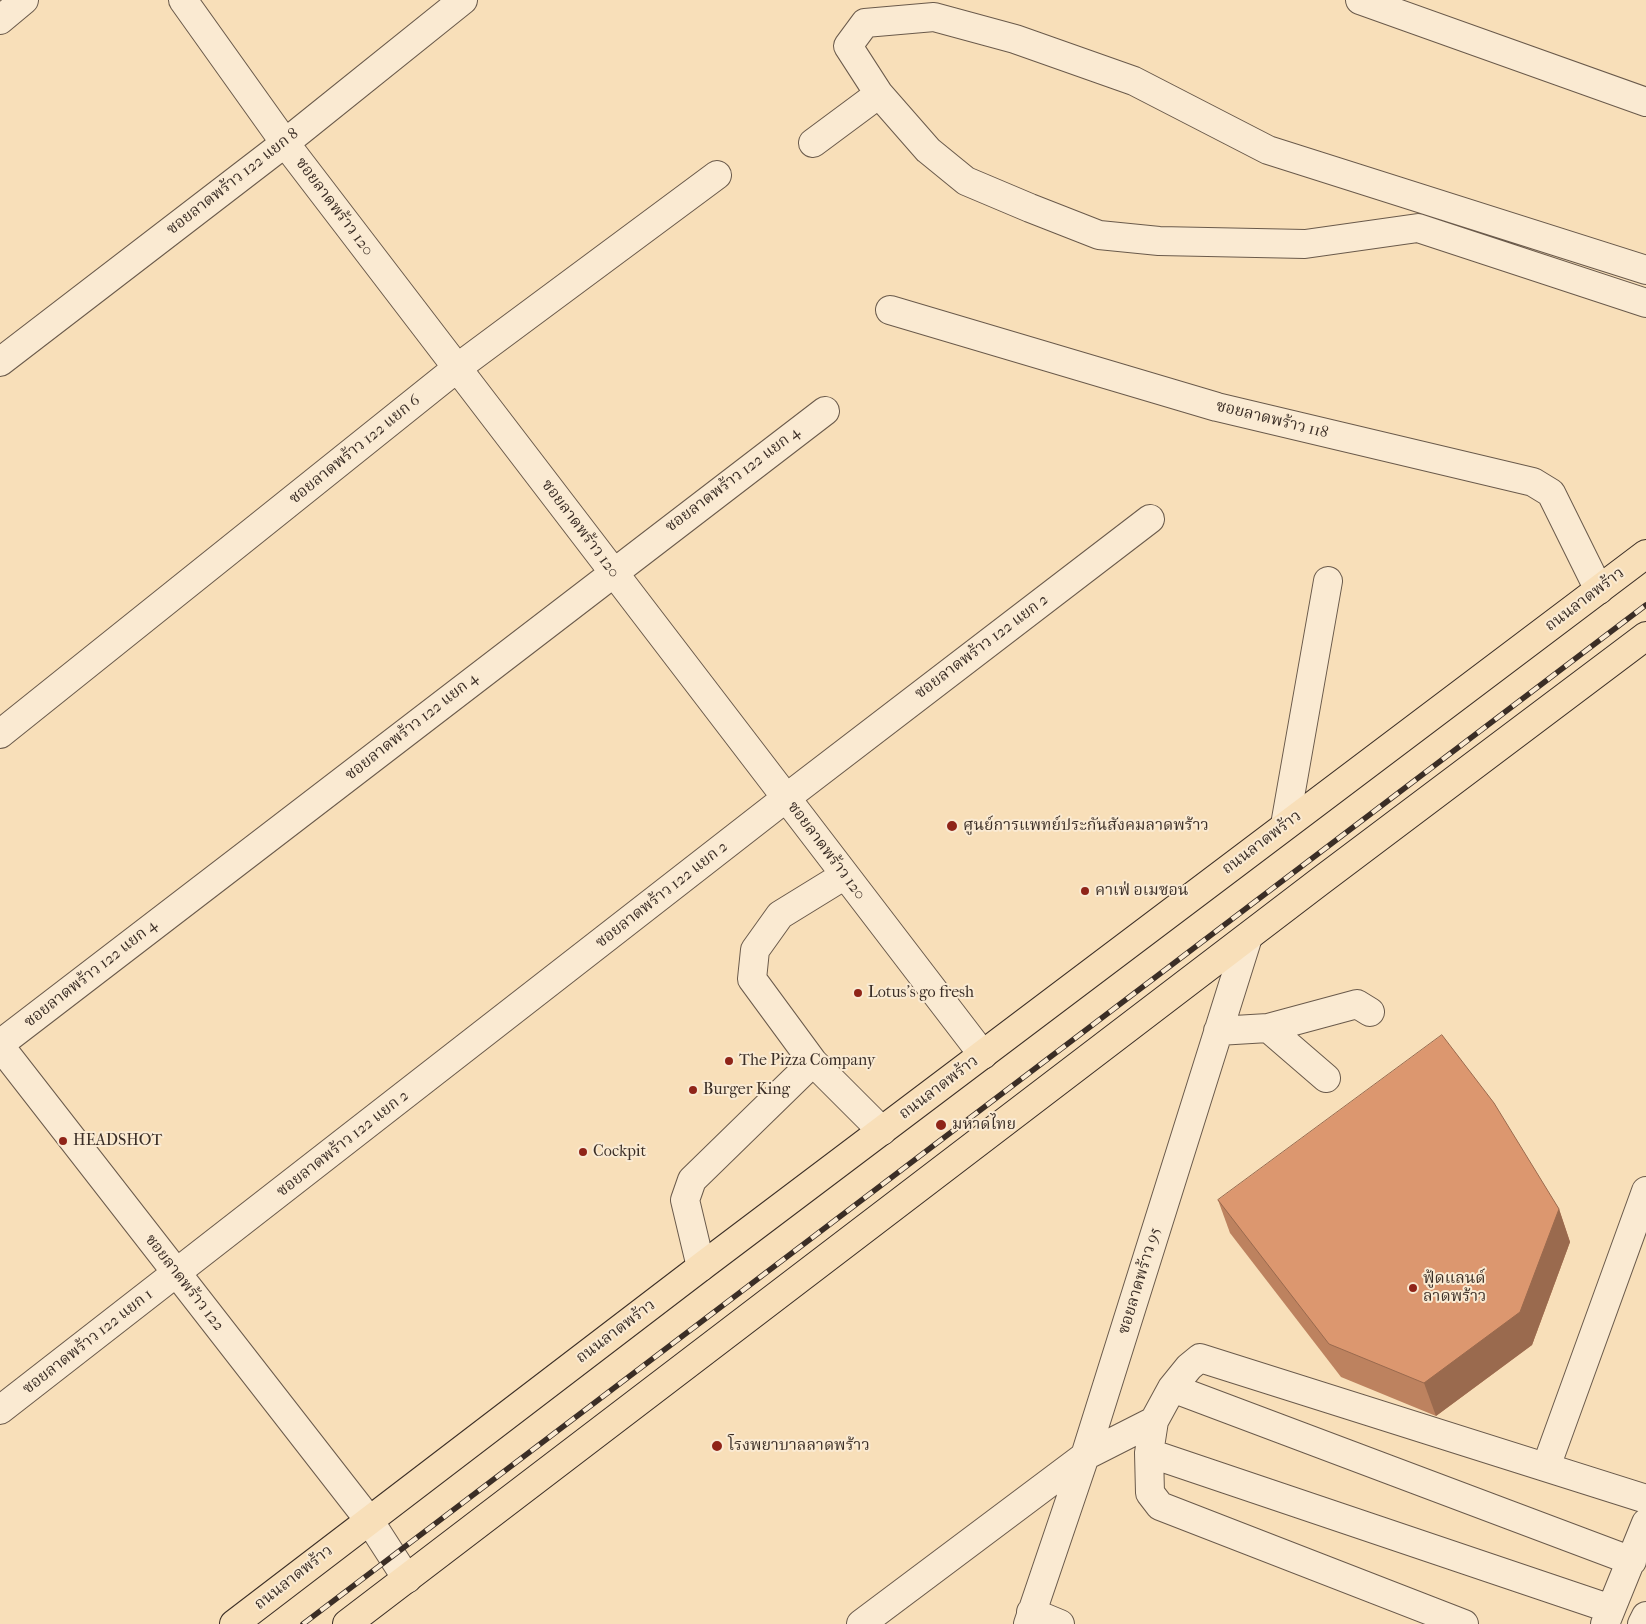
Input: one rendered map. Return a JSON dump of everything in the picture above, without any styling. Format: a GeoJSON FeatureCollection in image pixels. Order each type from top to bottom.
{"type":"FeatureCollection","features":[{"type":"Feature","properties":{"kind":"main road","name":"ถนนลาดพร้าว"},"geometry":{"type":"LineString","coordinates":[[234,1624],[368,1520],[982,1054],[1646,554]]}},
{"type":"Feature","properties":{"kind":"main road"},"geometry":{"type":"LineString","coordinates":[[347,1624],[1646,636]]}},
{"type":"Feature","properties":{"kind":"street"},"geometry":{"type":"LineString","coordinates":[[0,20],[24,0]]}},
{"type":"Feature","properties":{"kind":"street","name":"ซอยลาดพร้าว 120"},"geometry":{"type":"LineString","coordinates":[[183,0],[285,142],[982,1054]]}},
{"type":"Feature","properties":{"kind":"street","name":"ซอยลาดพร้าว 122 แยก 8"},"geometry":{"type":"LineString","coordinates":[[0,362],[285,142],[464,0]]}},
{"type":"Feature","properties":{"kind":"street"},"geometry":{"type":"LineString","coordinates":[[1360,0],[1646,102]]}},
{"type":"Feature","properties":{"kind":"street"},"geometry":{"type":"LineString","coordinates":[[1646,270],[1268,150],[1134,80],[1016,39],[934,17],[866,23],[848,46],[879,94],[928,150],[966,181],[1099,235],[1159,242],[1305,244],[1418,228],[1646,303]]}},
{"type":"Feature","properties":{"kind":"street"},"geometry":{"type":"LineString","coordinates":[[813,143],[879,94]]}},
{"type":"Feature","properties":{"kind":"street","name":"ซอยลาดพร้าว 122 แยก 6"},"geometry":{"type":"LineString","coordinates":[[0,734],[457,368],[717,175]]}},
{"type":"Feature","properties":{"kind":"street","name":"ซอยลาดพร้าว 118"},"geometry":{"type":"LineString","coordinates":[[890,310],[1218,407],[1533,482],[1551,493],[1599,590]]}},
{"type":"Feature","properties":{"kind":"street","name":"ซอยลาดพร้าว 122 แยก 4"},"geometry":{"type":"LineString","coordinates":[[0,1045],[613,572],[825,411]]}},
{"type":"Feature","properties":{"kind":"street","name":"ซอยลาดพร้าว 122 แยก 2"},"geometry":{"type":"LineString","coordinates":[[176,1273],[786,798],[1150,519]]}},
{"type":"Feature","properties":{"kind":"street"},"geometry":{"type":"LineString","coordinates":[[1285,825],[1328,581]]}},
{"type":"Feature","properties":{"kind":"street"},"geometry":{"type":"LineString","coordinates":[[845,875],[780,915],[755,950],[752,979],[813,1062],[882,1131]]}},
{"type":"Feature","properties":{"kind":"street","name":"ซอยลาดพร้าว 95"},"geometry":{"type":"LineString","coordinates":[[1030,1618],[1085,1456],[1248,937]]}},
{"type":"Feature","properties":{"kind":"street"},"geometry":{"type":"LineString","coordinates":[[1218,1031],[1268,1028],[1357,1004],[1370,1012]]}},
{"type":"Feature","properties":{"kind":"street"},"geometry":{"type":"LineString","coordinates":[[1268,1028],[1326,1078]]}},
{"type":"Feature","properties":{"kind":"street","name":"ซอยลาดพร้าว 122"},"geometry":{"type":"LineString","coordinates":[[0,1045],[368,1520],[407,1579]]}},
{"type":"Feature","properties":{"kind":"street"},"geometry":{"type":"LineString","coordinates":[[701,1267],[685,1200],[692,1180],[813,1062]]}},
{"type":"Feature","properties":{"kind":"street"},"geometry":{"type":"LineString","coordinates":[[1546,1467],[1646,1191]]}},
{"type":"Feature","properties":{"kind":"street","name":"ซอยลาดพร้าว 122 แยก 1"},"geometry":{"type":"LineString","coordinates":[[0,1410],[176,1273]]}},
{"type":"Feature","properties":{"kind":"street"},"geometry":{"type":"LineString","coordinates":[[1464,1624],[1160,1506],[1150,1493],[1149,1453],[1154,1422],[1172,1388],[1189,1367],[1200,1358],[1646,1499]]}},
{"type":"Feature","properties":{"kind":"street"},"geometry":{"type":"LineString","coordinates":[[1172,1388],[1632,1561]]}},
{"type":"Feature","properties":{"kind":"street"},"geometry":{"type":"LineString","coordinates":[[861,1624],[1085,1456],[1154,1422]]}},
{"type":"Feature","properties":{"kind":"street"},"geometry":{"type":"LineString","coordinates":[[1149,1453],[1608,1617],[1646,1523]]}},
{"type":"Feature","properties":{"kind":"street"},"geometry":{"type":"LineString","coordinates":[[1642,1624],[1646,1616]]}},
{"type":"Feature","properties":{"kind":"street"},"geometry":{"type":"LineString","coordinates":[[1030,1618],[1060,1624]]}},
{"type":"Feature","properties":{"kind":"building","name":"ฟู้ดแลนด์ ลาดพร้าว"},"geometry":{"type":"Polygon","coordinates":[[[1442,1035],[1494,1103],[1559,1209],[1520,1312],[1424,1383],[1329,1344],[1218,1200],[1442,1035]]]}},
{"type":"Feature","properties":{"kind":"railway"},"geometry":{"type":"LineString","coordinates":[[303,1624],[1646,605]]}},
{"type":"Feature","properties":{"kind":"place","name":"ศูนย์การแพทย์ประกันสังคมลาดพร้าว"},"geometry":{"type":"Point","coordinates":[952,826]}},
{"type":"Feature","properties":{"kind":"place","name":"คาเฟ่ อเมซอน"},"geometry":{"type":"Point","coordinates":[1085,891]}},
{"type":"Feature","properties":{"kind":"place","name":"Lotus's go fresh"},"geometry":{"type":"Point","coordinates":[858,993]}},
{"type":"Feature","properties":{"kind":"place","name":"The Pizza Company"},"geometry":{"type":"Point","coordinates":[729,1061]}},
{"type":"Feature","properties":{"kind":"place","name":"Burger King"},"geometry":{"type":"Point","coordinates":[693,1090]}},
{"type":"Feature","properties":{"kind":"place","name":"มหาดไทย"},"geometry":{"type":"Point","coordinates":[941,1125]}},
{"type":"Feature","properties":{"kind":"place","name":"HEADSHOT"},"geometry":{"type":"Point","coordinates":[63,1141]}},
{"type":"Feature","properties":{"kind":"place","name":"Cockpit"},"geometry":{"type":"Point","coordinates":[583,1152]}},
{"type":"Feature","properties":{"kind":"place","name":"ฟู้ดแลนด์ ลาดพร้าว"},"geometry":{"type":"Point","coordinates":[1413,1288]}},
{"type":"Feature","properties":{"kind":"place","name":"โรงพยาบาลลาดพร้าว"},"geometry":{"type":"Point","coordinates":[717,1446]}}]}
